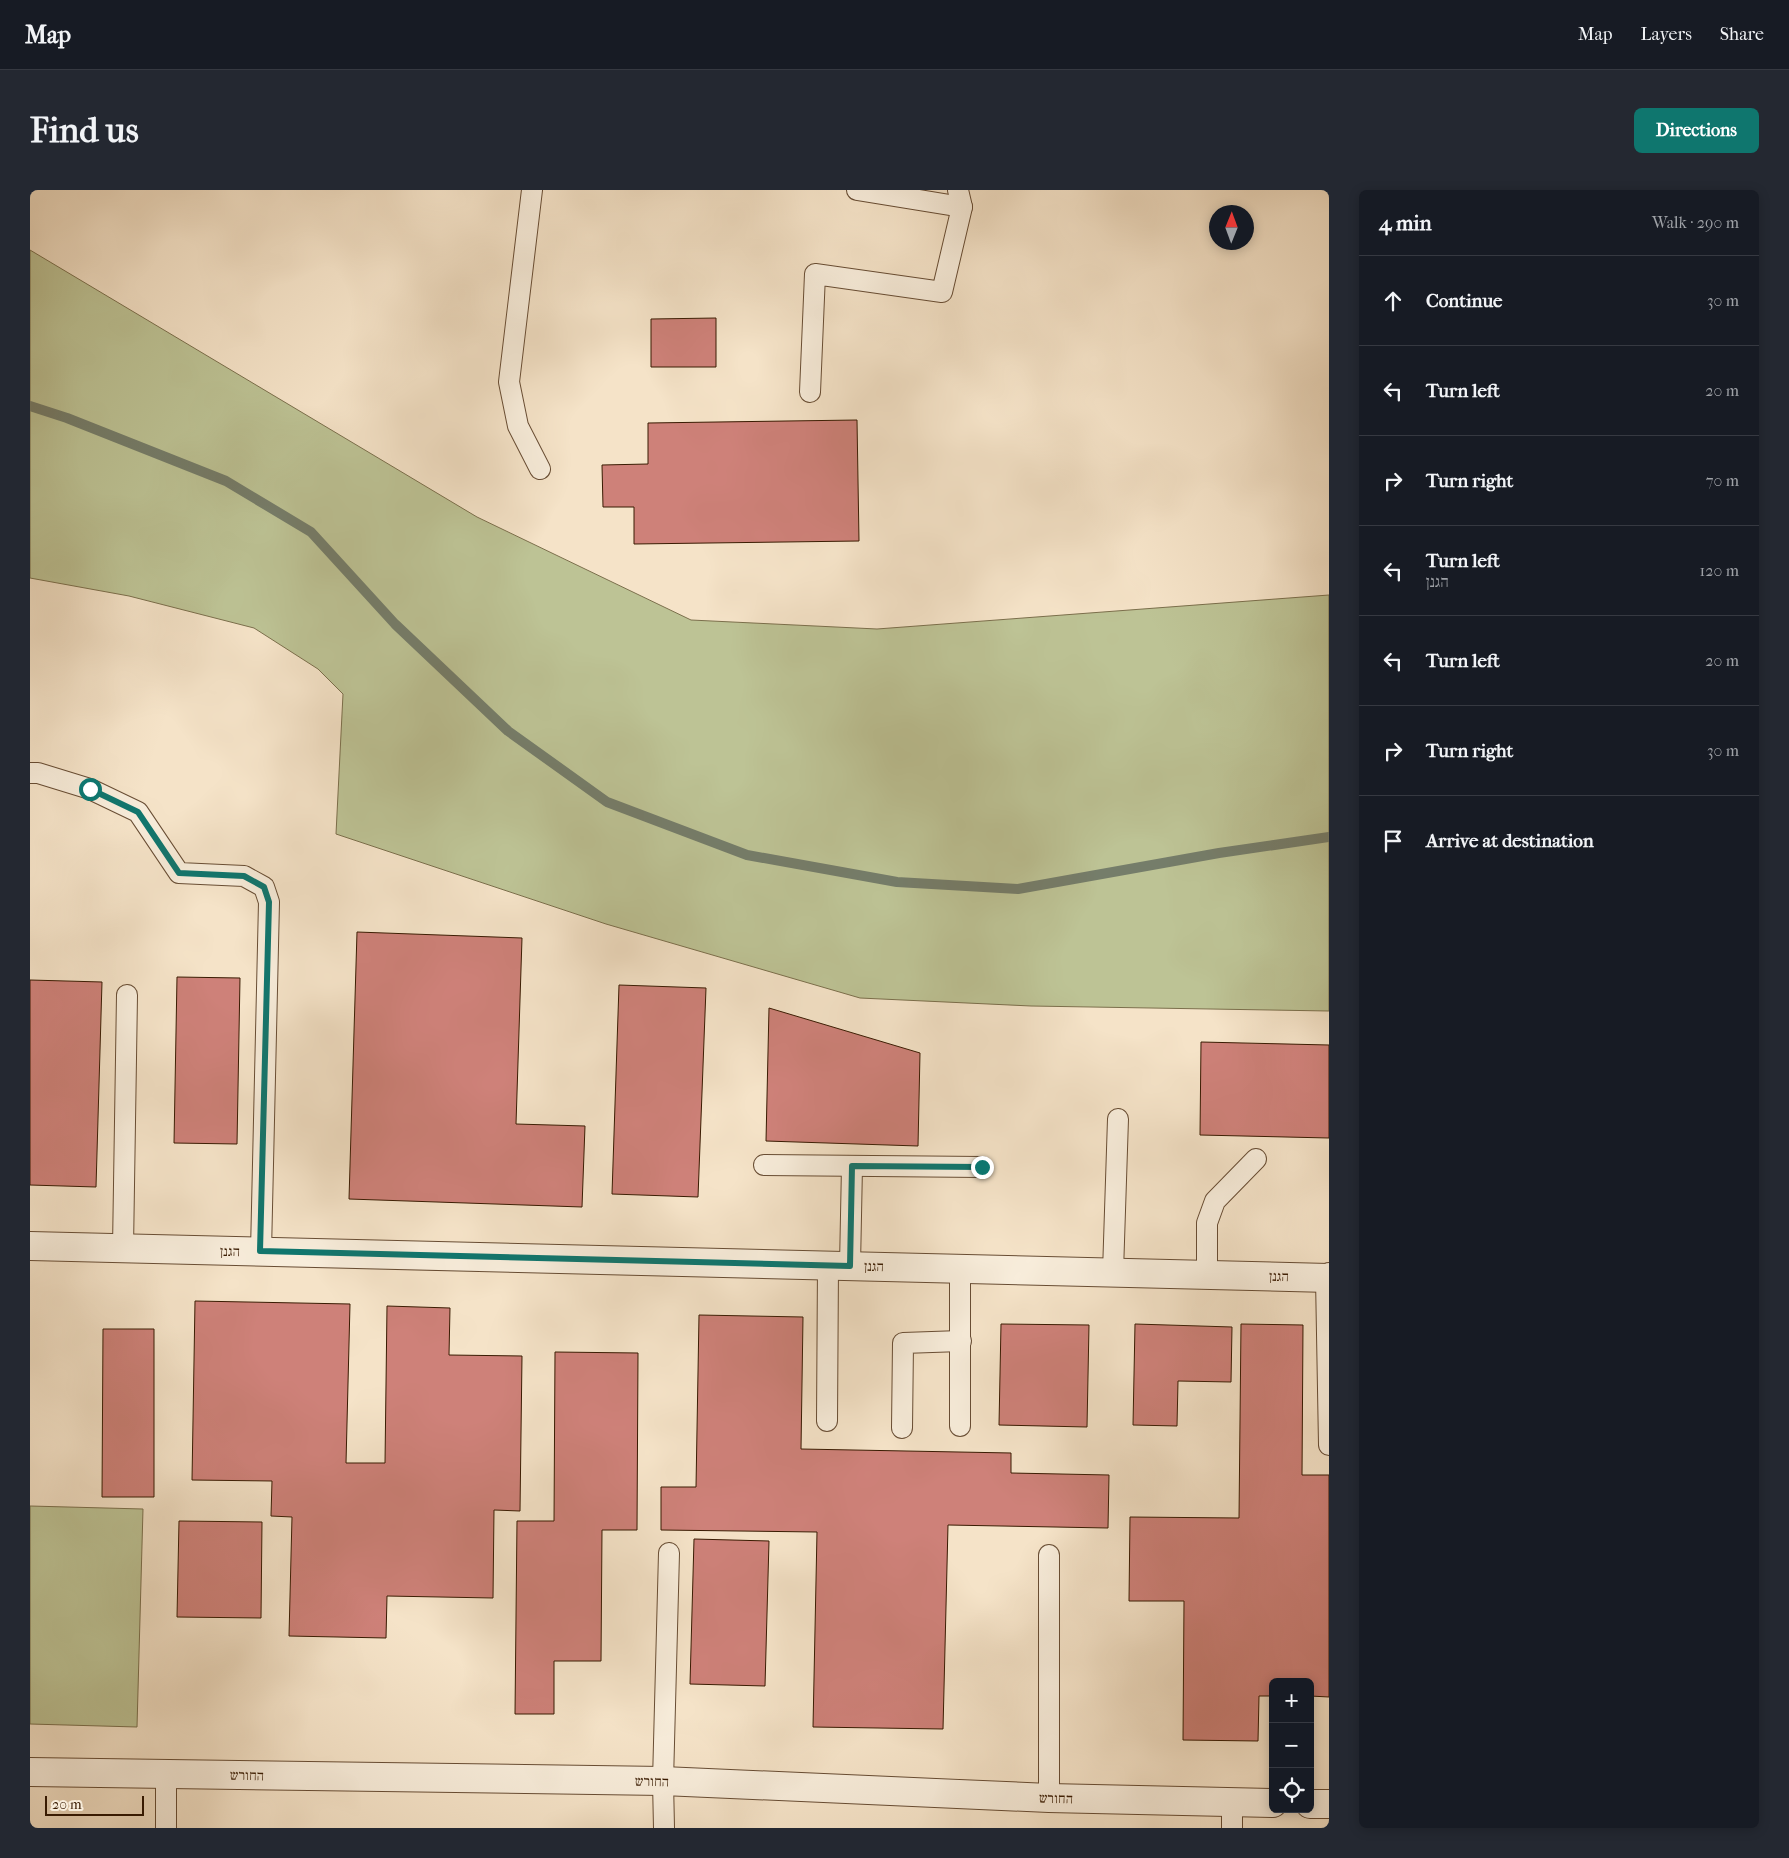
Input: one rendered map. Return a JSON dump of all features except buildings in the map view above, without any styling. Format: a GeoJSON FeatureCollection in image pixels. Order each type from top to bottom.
{"type":"FeatureCollection","features":[{"type":"Feature","properties":{"kind":"street","name":"הגנן"},"geometry":{"type":"LineString","coordinates":[[30,1246],[1328,1276]]}},
{"type":"Feature","properties":{"kind":"street","name":"החורש"},"geometry":{"type":"LineString","coordinates":[[30,1772],[663,1781],[1049,1798],[1232,1815],[1269,1804]]}},
{"type":"Feature","properties":{"kind":"street"},"geometry":{"type":"LineString","coordinates":[[1314,1804],[1329,1804]]}},
{"type":"Feature","properties":{"kind":"lane"},"geometry":{"type":"LineString","coordinates":[[532,190],[509,382],[518,426],[540,469]]}},
{"type":"Feature","properties":{"kind":"lane"},"geometry":{"type":"LineString","coordinates":[[857,190],[960,199],[976,190]]}},
{"type":"Feature","properties":{"kind":"lane"},"geometry":{"type":"LineString","coordinates":[[810,392],[815,274],[942,292],[960,199]]}},
{"type":"Feature","properties":{"kind":"lane"},"geometry":{"type":"LineString","coordinates":[[30,773],[38,773],[90,789],[138,812],[179,873],[244,876],[264,887],[269,902],[260,1251]]}},
{"type":"Feature","properties":{"kind":"lane"},"geometry":{"type":"LineString","coordinates":[[122,1248],[127,995]]}},
{"type":"Feature","properties":{"kind":"lane"},"geometry":{"type":"LineString","coordinates":[[1113,1272],[1118,1119]]}},
{"type":"Feature","properties":{"kind":"lane"},"geometry":{"type":"LineString","coordinates":[[1206,1274],[1207,1223],[1215,1201],[1256,1159]]}},
{"type":"Feature","properties":{"kind":"lane"},"geometry":{"type":"LineString","coordinates":[[764,1165],[982,1167]]}},
{"type":"Feature","properties":{"kind":"lane"},"geometry":{"type":"LineString","coordinates":[[827,1421],[839,1265],[852,1166]]}},
{"type":"Feature","properties":{"kind":"lane"},"geometry":{"type":"LineString","coordinates":[[960,1268],[960,1426]]}},
{"type":"Feature","properties":{"kind":"lane"},"geometry":{"type":"LineString","coordinates":[[1328,1276],[1329,1445]]}},
{"type":"Feature","properties":{"kind":"lane"},"geometry":{"type":"LineString","coordinates":[[902,1428],[904,1343],[960,1342]]}},
{"type":"Feature","properties":{"kind":"lane"},"geometry":{"type":"LineString","coordinates":[[664,1828],[663,1781],[669,1553]]}},
{"type":"Feature","properties":{"kind":"lane"},"geometry":{"type":"LineString","coordinates":[[1048,1555],[1049,1798]]}},
{"type":"Feature","properties":{"kind":"lane"},"geometry":{"type":"LineString","coordinates":[[166,1774],[166,1828]]}},
{"type":"Feature","properties":{"kind":"green space"},"geometry":{"type":"Polygon","coordinates":[[[30,250],[477,517],[691,620],[877,629],[1329,595],[1329,1011],[1031,1006],[860,998],[606,924],[336,834],[343,694],[318,669],[254,628],[129,596],[30,578],[30,250]]]}},
{"type":"Feature","properties":{"kind":"green space"},"geometry":{"type":"Polygon","coordinates":[[[30,1506],[143,1509],[137,1727],[30,1724],[30,1506]]]}},
{"type":"Feature","properties":{"kind":"waterway"},"geometry":{"type":"LineString","coordinates":[[30,406],[67,418],[226,481],[311,532],[395,624],[508,731],[607,802],[747,855],[897,882],[1018,889],[1219,853],[1329,837]]}},
{"type":"Feature","properties":{"kind":"route"},"geometry":{"type":"LineString","coordinates":[[90,789],[138,812],[179,873],[244,876],[264,887],[269,902],[260,1251],[850,1266],[852,1166],[982,1167]]}}]}
